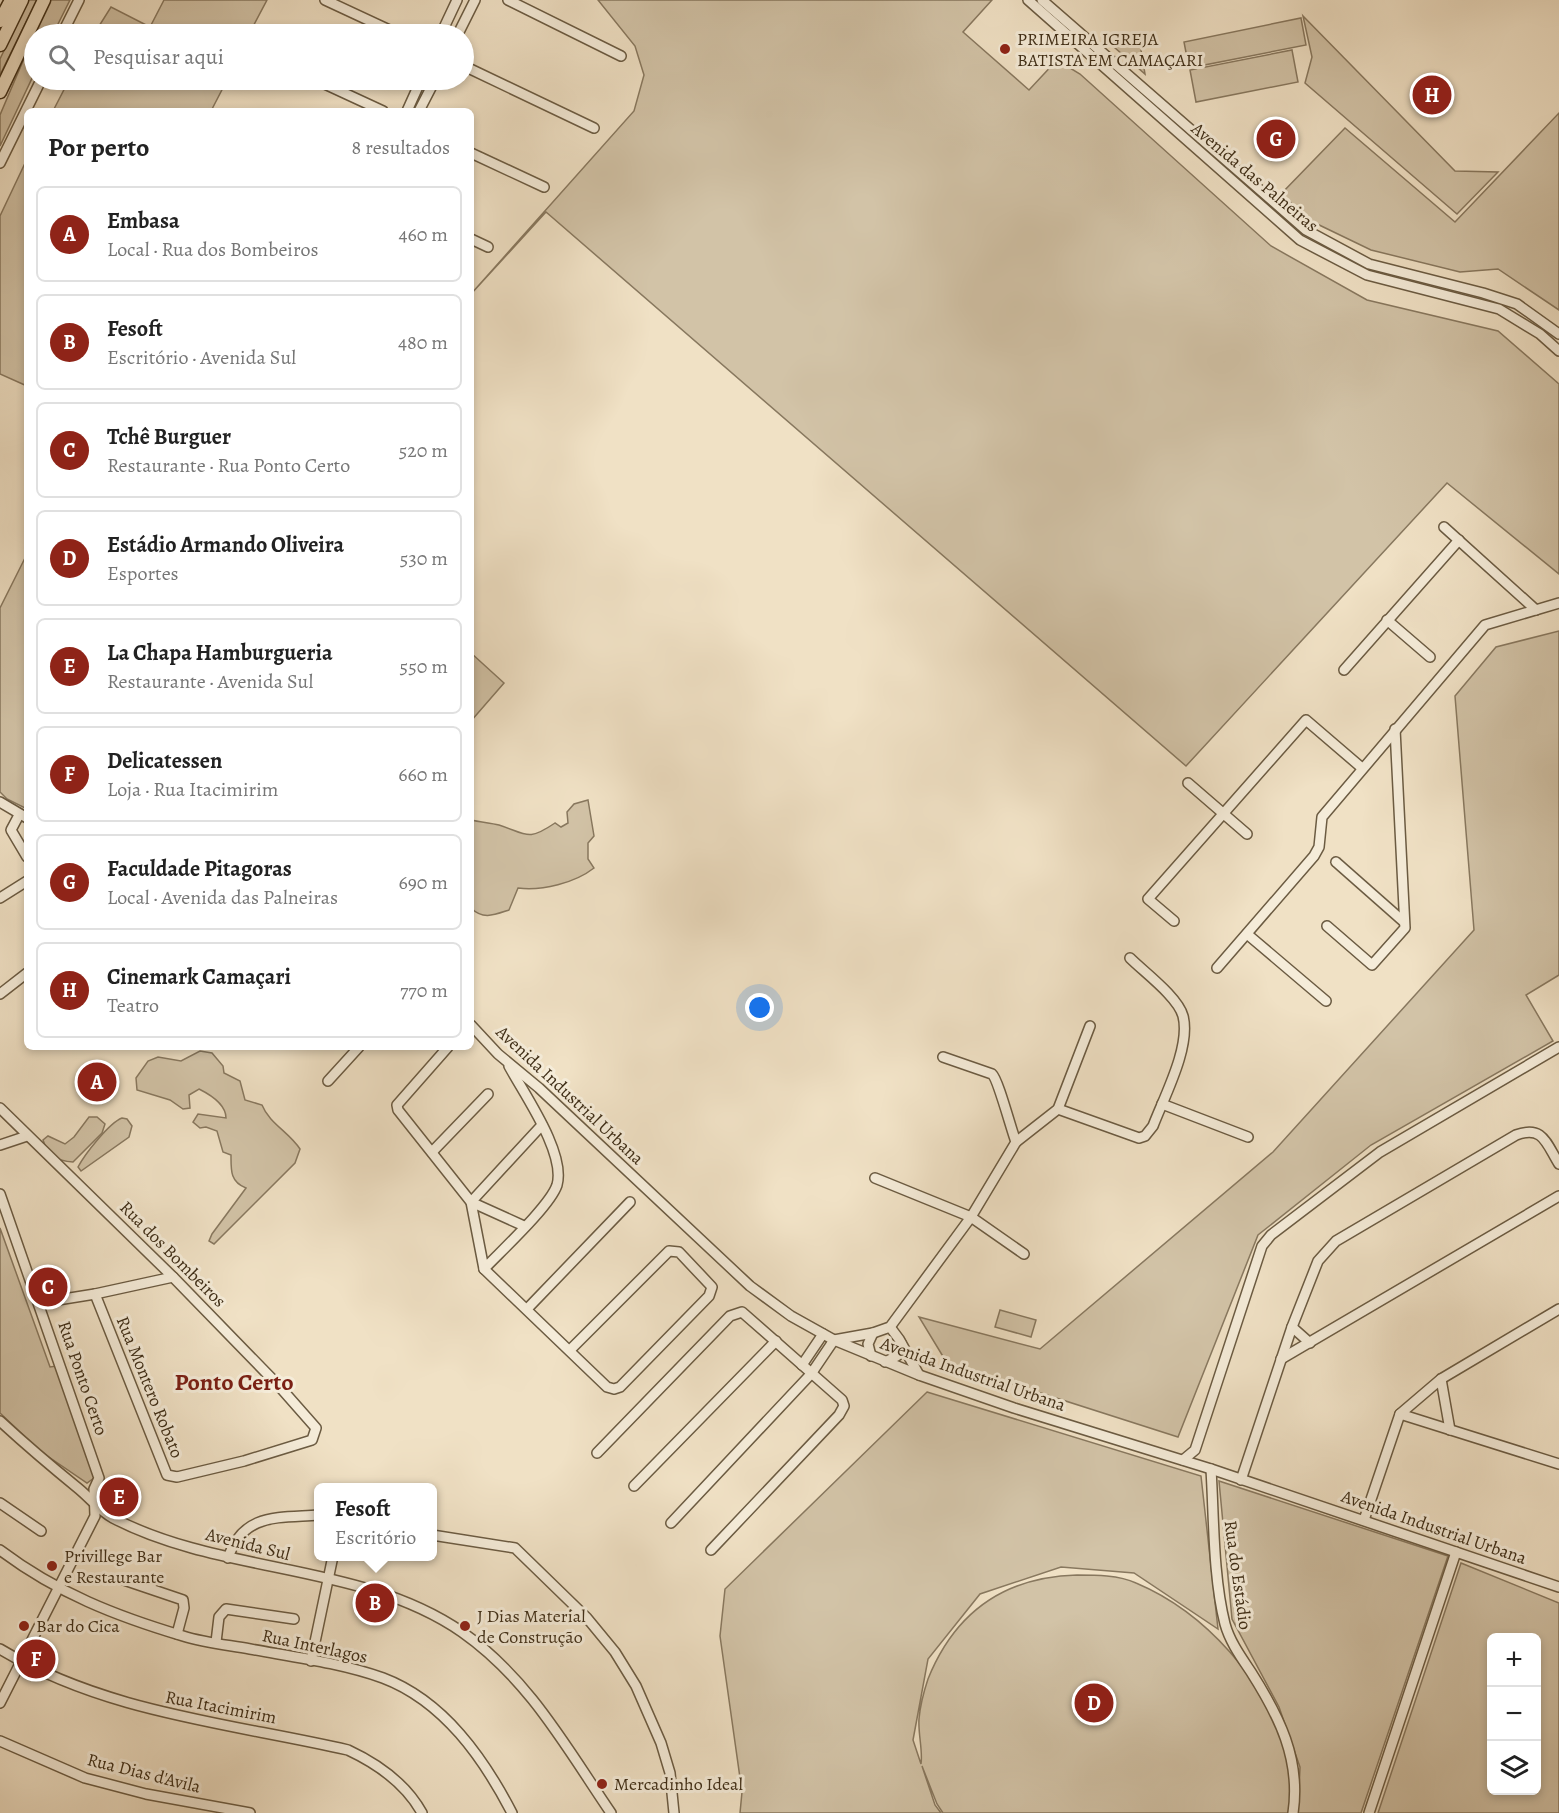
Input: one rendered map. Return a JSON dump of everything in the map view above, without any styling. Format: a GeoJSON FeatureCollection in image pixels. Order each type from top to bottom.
{"type":"FeatureCollection","features":[{"type":"Feature","properties":{"kind":"main road"},"geometry":{"type":"LineString","coordinates":[[0,21],[11,0]]}},
{"type":"Feature","properties":{"kind":"main road"},"geometry":{"type":"LineString","coordinates":[[0,45],[22,0]]}},
{"type":"Feature","properties":{"kind":"main road"},"geometry":{"type":"LineString","coordinates":[[33,24],[44,0]]}},
{"type":"Feature","properties":{"kind":"main road"},"geometry":{"type":"LineString","coordinates":[[0,92],[24,42]]}},
{"type":"Feature","properties":{"kind":"street"},"geometry":{"type":"LineString","coordinates":[[67,24],[79,0]]}},
{"type":"Feature","properties":{"kind":"street"},"geometry":{"type":"LineString","coordinates":[[325,0],[377,24]]}},
{"type":"Feature","properties":{"kind":"street"},"geometry":{"type":"LineString","coordinates":[[446,24],[457,0]]}},
{"type":"Feature","properties":{"kind":"street"},"geometry":{"type":"LineString","coordinates":[[463,24],[475,0]]}},
{"type":"Feature","properties":{"kind":"street"},"geometry":{"type":"LineString","coordinates":[[508,0],[621,56]]}},
{"type":"Feature","properties":{"kind":"street","name":"Avenida das Palneiras"},"geometry":{"type":"LineString","coordinates":[[1028,0],[1300,240],[1367,276],[1499,309],[1540,334],[1559,351]]}},
{"type":"Feature","properties":{"kind":"street","name":"Avenida das Palneiras"},"geometry":{"type":"LineString","coordinates":[[1042,0],[1306,230],[1369,264],[1484,293],[1516,304],[1557,330]]}},
{"type":"Feature","properties":{"kind":"street"},"geometry":{"type":"LineString","coordinates":[[474,71],[594,128]]}},
{"type":"Feature","properties":{"kind":"street"},"geometry":{"type":"LineString","coordinates":[[27,108],[35,90]]}},
{"type":"Feature","properties":{"kind":"street"},"geometry":{"type":"LineString","coordinates":[[338,90],[377,108]]}},
{"type":"Feature","properties":{"kind":"street"},"geometry":{"type":"LineString","coordinates":[[408,108],[416,90]]}},
{"type":"Feature","properties":{"kind":"street"},"geometry":{"type":"LineString","coordinates":[[421,108],[430,90]]}},
{"type":"Feature","properties":{"kind":"street"},"geometry":{"type":"LineString","coordinates":[[0,163],[24,113]]}},
{"type":"Feature","properties":{"kind":"street"},"geometry":{"type":"LineString","coordinates":[[474,154],[544,187]]}},
{"type":"Feature","properties":{"kind":"street"},"geometry":{"type":"LineString","coordinates":[[474,240],[488,247]]}},
{"type":"Feature","properties":{"kind":"street"},"geometry":{"type":"LineString","coordinates":[[1444,527],[1536,610]]}},
{"type":"Feature","properties":{"kind":"street"},"geometry":{"type":"LineString","coordinates":[[1344,670],[1459,540]]}},
{"type":"Feature","properties":{"kind":"street"},"geometry":{"type":"LineString","coordinates":[[1217,968],[1314,856],[1319,847],[1322,817],[1485,625],[1559,603]]}},
{"type":"Feature","properties":{"kind":"street"},"geometry":{"type":"LineString","coordinates":[[1387,620],[1430,657]]}},
{"type":"Feature","properties":{"kind":"street"},"geometry":{"type":"LineString","coordinates":[[1174,921],[1148,899],[1306,720],[1362,768]]}},
{"type":"Feature","properties":{"kind":"street"},"geometry":{"type":"LineString","coordinates":[[1328,926],[1372,964],[1405,928],[1395,729]]}},
{"type":"Feature","properties":{"kind":"street"},"geometry":{"type":"LineString","coordinates":[[1188,783],[1247,834]]}},
{"type":"Feature","properties":{"kind":"street"},"geometry":{"type":"LineString","coordinates":[[0,802],[23,817],[11,830],[24,852]]}},
{"type":"Feature","properties":{"kind":"street"},"geometry":{"type":"LineString","coordinates":[[1336,862],[1404,922]]}},
{"type":"Feature","properties":{"kind":"street"},"geometry":{"type":"LineString","coordinates":[[0,898],[24,883]]}},
{"type":"Feature","properties":{"kind":"street"},"geometry":{"type":"LineString","coordinates":[[1247,934],[1326,1001]]}},
{"type":"Feature","properties":{"kind":"street"},"geometry":{"type":"LineString","coordinates":[[1058,1109],[1138,1138],[1150,1131],[1182,1048],[1183,1016],[1160,986],[1130,958]]}},
{"type":"Feature","properties":{"kind":"street"},"geometry":{"type":"LineString","coordinates":[[0,994],[24,975]]}},
{"type":"Feature","properties":{"kind":"street"},"geometry":{"type":"LineString","coordinates":[[671,1523],[811,1374],[834,1340],[873,1333],[890,1327],[971,1217],[1016,1142],[1058,1109],[1090,1026]]}},
{"type":"Feature","properties":{"kind":"street","name":"Avenida Industrial Urbana"},"geometry":{"type":"LineString","coordinates":[[474,1028],[750,1286],[790,1316],[834,1340],[919,1375],[1014,1408],[1183,1460],[1559,1587]]}},
{"type":"Feature","properties":{"kind":"street"},"geometry":{"type":"LineString","coordinates":[[1183,1460],[1195,1450],[1262,1246],[1271,1235],[1380,1152],[1559,1047]]}},
{"type":"Feature","properties":{"kind":"street"},"geometry":{"type":"LineString","coordinates":[[328,1081],[355,1050]]}},
{"type":"Feature","properties":{"kind":"street"},"geometry":{"type":"LineString","coordinates":[[445,1050],[397,1105],[398,1110],[471,1202],[484,1269],[607,1387],[614,1389],[620,1387],[709,1296],[712,1287],[679,1252],[669,1251],[570,1350]]}},
{"type":"Feature","properties":{"kind":"street"},"geometry":{"type":"LineString","coordinates":[[943,1057],[992,1074],[996,1078],[1004,1111],[1016,1142]]}},
{"type":"Feature","properties":{"kind":"street"},"geometry":{"type":"LineString","coordinates":[[484,1269],[550,1198],[558,1179],[554,1153],[542,1125],[507,1061]]}},
{"type":"Feature","properties":{"kind":"street"},"geometry":{"type":"LineString","coordinates":[[525,1097],[526,1088],[533,1083]]}},
{"type":"Feature","properties":{"kind":"street"},"geometry":{"type":"LineString","coordinates":[[432,1152],[488,1094]]}},
{"type":"Feature","properties":{"kind":"street"},"geometry":{"type":"LineString","coordinates":[[1162,1104],[1248,1137]]}},
{"type":"Feature","properties":{"kind":"street","name":"Rua dos Bombeiros"},"geometry":{"type":"LineString","coordinates":[[0,1108],[173,1277],[279,1386],[316,1428]]}},
{"type":"Feature","properties":{"kind":"street"},"geometry":{"type":"LineString","coordinates":[[471,1202],[542,1125]]}},
{"type":"Feature","properties":{"kind":"street"},"geometry":{"type":"LineString","coordinates":[[1241,1480],[1292,1327],[1318,1261],[1336,1241],[1525,1132],[1539,1133],[1559,1164]]}},
{"type":"Feature","properties":{"kind":"street"},"geometry":{"type":"LineString","coordinates":[[0,1145],[27,1136]]}},
{"type":"Feature","properties":{"kind":"street"},"geometry":{"type":"LineString","coordinates":[[875,1178],[971,1217],[1024,1254]]}},
{"type":"Feature","properties":{"kind":"street","name":"Rua Ponto Certo"},"geometry":{"type":"LineString","coordinates":[[0,1194],[99,1478],[94,1489],[97,1507],[95,1516],[0,1703]]}},
{"type":"Feature","properties":{"kind":"street"},"geometry":{"type":"LineString","coordinates":[[1281,1359],[1559,1196]]}},
{"type":"Feature","properties":{"kind":"street"},"geometry":{"type":"LineString","coordinates":[[471,1202],[524,1226]]}},
{"type":"Feature","properties":{"kind":"street"},"geometry":{"type":"LineString","coordinates":[[526,1309],[630,1202]]}},
{"type":"Feature","properties":{"kind":"street"},"geometry":{"type":"LineString","coordinates":[[39,1303],[95,1294],[173,1277]]}},
{"type":"Feature","properties":{"kind":"street","name":"Rua Montero Robato"},"geometry":{"type":"LineString","coordinates":[[95,1294],[167,1475],[177,1477],[306,1443],[312,1440],[316,1428]]}},
{"type":"Feature","properties":{"kind":"street"},"geometry":{"type":"LineString","coordinates":[[1364,1520],[1400,1414],[1441,1379],[1559,1309]]}},
{"type":"Feature","properties":{"kind":"street"},"geometry":{"type":"LineString","coordinates":[[597,1453],[734,1312],[742,1312],[844,1403],[843,1410],[711,1550]]}},
{"type":"Feature","properties":{"kind":"street"},"geometry":{"type":"LineString","coordinates":[[890,1327],[919,1375]]}},
{"type":"Feature","properties":{"kind":"street"},"geometry":{"type":"LineString","coordinates":[[1292,1327],[1310,1343]]}},
{"type":"Feature","properties":{"kind":"street"},"geometry":{"type":"LineString","coordinates":[[871,1356],[868,1344],[873,1333]]}},
{"type":"Feature","properties":{"kind":"street"},"geometry":{"type":"LineString","coordinates":[[802,1365],[823,1334]]}},
{"type":"Feature","properties":{"kind":"street"},"geometry":{"type":"LineString","coordinates":[[634,1486],[776,1341]]}},
{"type":"Feature","properties":{"kind":"street"},"geometry":{"type":"LineString","coordinates":[[885,1362],[897,1356],[901,1343]]}},
{"type":"Feature","properties":{"kind":"street"},"geometry":{"type":"LineString","coordinates":[[1441,1379],[1450,1430]]}},
{"type":"Feature","properties":{"kind":"street"},"geometry":{"type":"LineString","coordinates":[[1400,1414],[1559,1464]]}},
{"type":"Feature","properties":{"kind":"street","name":"Avenida Sul"},"geometry":{"type":"LineString","coordinates":[[0,1421],[97,1507],[112,1518],[138,1530],[228,1558],[388,1596],[428,1611],[462,1632],[495,1658],[543,1710],[611,1813]]}},
{"type":"Feature","properties":{"kind":"street"},"geometry":{"type":"LineString","coordinates":[[1195,1450],[1206,1468]]}},
{"type":"Feature","properties":{"kind":"street","name":"Rua do Estádio"},"geometry":{"type":"LineString","coordinates":[[1206,1468],[1225,1624],[1232,1644],[1276,1710],[1288,1742],[1294,1766],[1293,1813]]}},
{"type":"Feature","properties":{"kind":"street"},"geometry":{"type":"LineString","coordinates":[[0,1503],[41,1530]]}},
{"type":"Feature","properties":{"kind":"street"},"geometry":{"type":"LineString","coordinates":[[228,1558],[234,1540],[251,1524],[314,1516]]}},
{"type":"Feature","properties":{"kind":"street"},"geometry":{"type":"LineString","coordinates":[[437,1536],[515,1548],[587,1618],[615,1652],[636,1686],[661,1743],[670,1773],[674,1813]]}},
{"type":"Feature","properties":{"kind":"street","name":"Rua Interlagos"},"geometry":{"type":"LineString","coordinates":[[0,1550],[58,1590],[137,1622],[177,1634],[311,1661],[385,1679],[418,1698],[454,1727],[476,1751],[512,1813]]}},
{"type":"Feature","properties":{"kind":"street"},"geometry":{"type":"LineString","coordinates":[[1369,1813],[1456,1551]]}},
{"type":"Feature","properties":{"kind":"street"},"geometry":{"type":"LineString","coordinates":[[311,1661],[332,1561]]}},
{"type":"Feature","properties":{"kind":"street"},"geometry":{"type":"LineString","coordinates":[[121,1579],[183,1600],[184,1608],[177,1634]]}},
{"type":"Feature","properties":{"kind":"street"},"geometry":{"type":"LineString","coordinates":[[216,1642],[219,1617],[226,1609],[294,1619]]}},
{"type":"Feature","properties":{"kind":"street","name":"Rua Itacimirim"},"geometry":{"type":"LineString","coordinates":[[0,1649],[22,1662],[95,1693],[158,1712],[348,1750],[373,1761],[405,1790],[422,1813]]}},
{"type":"Feature","properties":{"kind":"street","name":"Rua Dias d'Avila"},"geometry":{"type":"LineString","coordinates":[[0,1741],[85,1778],[146,1794],[250,1813]]}},
{"type":"Feature","properties":{"kind":"shaded area"},"geometry":{"type":"Polygon","coordinates":[[[28,0],[37,0],[0,75],[0,59],[28,0]]]}},
{"type":"Feature","properties":{"kind":"shaded area"},"geometry":{"type":"Polygon","coordinates":[[[49,0],[70,0],[58,24],[39,24],[49,0]]]}},
{"type":"Feature","properties":{"kind":"shaded area"},"geometry":{"type":"Polygon","coordinates":[[[164,0],[267,0],[254,24],[152,24],[164,0]]]}},
{"type":"Feature","properties":{"kind":"shaded area"},"geometry":{"type":"Polygon","coordinates":[[[598,0],[992,0],[963,32],[1029,90],[1057,60],[1080,74],[1271,246],[1367,300],[1498,331],[1559,384],[1559,574],[1447,483],[1186,766],[546,212],[474,291],[634,111],[644,75],[635,46],[598,0]]]}},
{"type":"Feature","properties":{"kind":"shaded area"},"geometry":{"type":"Polygon","coordinates":[[[111,7],[144,24],[100,24],[111,7]]]}},
{"type":"Feature","properties":{"kind":"shaded area"},"geometry":{"type":"Polygon","coordinates":[[[1303,16],[1455,171],[1498,172],[1457,214],[1305,83],[1312,57],[1303,16]]]}},
{"type":"Feature","properties":{"kind":"shaded area"},"geometry":{"type":"Polygon","coordinates":[[[1301,18],[1306,45],[1189,68],[1184,42],[1301,18]]]}},
{"type":"Feature","properties":{"kind":"shaded area"},"geometry":{"type":"Polygon","coordinates":[[[1140,44],[1145,74],[1114,47],[1140,44]]]}},
{"type":"Feature","properties":{"kind":"shaded area"},"geometry":{"type":"Polygon","coordinates":[[[1292,50],[1298,82],[1196,102],[1190,70],[1292,50]]]}},
{"type":"Feature","properties":{"kind":"shaded area"},"geometry":{"type":"Polygon","coordinates":[[[24,59],[24,90],[26,90],[0,146],[0,115],[24,59]]]}},
{"type":"Feature","properties":{"kind":"shaded area"},"geometry":{"type":"Polygon","coordinates":[[[64,90],[222,90],[213,108],[55,108],[64,90]]]}},
{"type":"Feature","properties":{"kind":"shaded area"},"geometry":{"type":"Polygon","coordinates":[[[1559,113],[1559,310],[1498,269],[1460,272],[1371,250],[1313,222],[1281,194],[1345,128],[1455,222],[1559,113]]]}},
{"type":"Feature","properties":{"kind":"shaded area"},"geometry":{"type":"Polygon","coordinates":[[[24,165],[24,385],[0,374],[0,216],[24,165]]]}},
{"type":"Feature","properties":{"kind":"shaded area"},"geometry":{"type":"Polygon","coordinates":[[[24,560],[24,808],[7,799],[0,792],[0,608],[24,560]]]}},
{"type":"Feature","properties":{"kind":"shaded area"},"geometry":{"type":"Polygon","coordinates":[[[1559,631],[1559,975],[1526,995],[1553,1041],[1371,1145],[1258,1235],[1178,1437],[947,1363],[919,1317],[1040,1349],[1273,1152],[1474,930],[1455,696],[1496,647],[1559,631]]]}},
{"type":"Feature","properties":{"kind":"shaded area"},"geometry":{"type":"Polygon","coordinates":[[[474,656],[504,683],[474,718],[474,656]]]}},
{"type":"Feature","properties":{"kind":"shaded area"},"geometry":{"type":"Polygon","coordinates":[[[588,800],[594,836],[588,843],[588,859],[594,868],[558,885],[518,888],[509,910],[504,912],[484,915],[475,912],[474,821],[532,834],[555,823],[561,827],[568,823],[567,812],[574,804],[588,800]]]}},
{"type":"Feature","properties":{"kind":"shaded area"},"geometry":{"type":"Polygon","coordinates":[[[200,1051],[212,1053],[223,1066],[224,1073],[240,1081],[245,1100],[262,1105],[269,1117],[300,1149],[295,1163],[214,1244],[209,1241],[212,1234],[246,1188],[234,1179],[231,1155],[223,1152],[217,1131],[206,1127],[200,1128],[193,1122],[198,1114],[226,1118],[223,1108],[213,1097],[199,1089],[189,1095],[190,1108],[183,1109],[170,1100],[137,1090],[136,1078],[148,1061],[158,1057],[181,1061],[200,1051]]]}},
{"type":"Feature","properties":{"kind":"shaded area"},"geometry":{"type":"Polygon","coordinates":[[[89,1117],[97,1117],[105,1124],[102,1133],[73,1162],[58,1159],[50,1154],[43,1140],[48,1136],[65,1144],[74,1137],[89,1117]]]}},
{"type":"Feature","properties":{"kind":"shaded area"},"geometry":{"type":"Polygon","coordinates":[[[122,1118],[127,1119],[132,1126],[129,1137],[81,1171],[78,1167],[92,1147],[104,1132],[122,1118]]]}},
{"type":"Feature","properties":{"kind":"shaded area"},"geometry":{"type":"Polygon","coordinates":[[[0,1228],[50,1367],[57,1366],[94,1478],[87,1483],[40,1451],[0,1413],[0,1228]]]}},
{"type":"Feature","properties":{"kind":"shaded area"},"geometry":{"type":"Polygon","coordinates":[[[1000,1310],[1036,1320],[1031,1337],[995,1327],[1000,1310]]]}},
{"type":"Feature","properties":{"kind":"shaded area"},"geometry":{"type":"Polygon","coordinates":[[[927,1392],[1201,1476],[1218,1629],[1134,1573],[1061,1567],[980,1594],[928,1659],[913,1740],[921,1764],[919,1719],[928,1679],[939,1655],[968,1617],[1005,1591],[1027,1583],[1051,1577],[1077,1575],[1115,1577],[1136,1583],[1186,1612],[1230,1652],[1249,1675],[1278,1727],[1287,1754],[1291,1791],[1290,1813],[943,1813],[937,1804],[922,1766],[935,1805],[941,1813],[740,1813],[742,1792],[720,1636],[725,1589],[927,1392]]]}},
{"type":"Feature","properties":{"kind":"shaded area"},"geometry":{"type":"Polygon","coordinates":[[[1219,1481],[1448,1556],[1361,1813],[1298,1813],[1300,1767],[1279,1707],[1232,1619],[1219,1481]]]}},
{"type":"Feature","properties":{"kind":"shaded area"},"geometry":{"type":"Polygon","coordinates":[[[1461,1563],[1559,1603],[1559,1813],[1378,1813],[1461,1563]]]}},
{"type":"Feature","properties":{"kind":"place","name":"PRIMEIRA IGREJA BATISTA EM CAMAÇARI"},"geometry":{"type":"Point","coordinates":[1005,49]}},
{"type":"Feature","properties":{"kind":"place","name":"Cinemark Camaçari"},"geometry":{"type":"Point","coordinates":[1432,95]}},
{"type":"Feature","properties":{"kind":"place","name":"Faculdade Pitagoras"},"geometry":{"type":"Point","coordinates":[1276,139]}},
{"type":"Feature","properties":{"kind":"place","name":"Embasa"},"geometry":{"type":"Point","coordinates":[97,1082]}},
{"type":"Feature","properties":{"kind":"place","name":"Tchê Burguer"},"geometry":{"type":"Point","coordinates":[48,1287]}},
{"type":"Feature","properties":{"kind":"place","name":"La Chapa Hamburgueria"},"geometry":{"type":"Point","coordinates":[119,1497]}},
{"type":"Feature","properties":{"kind":"place","name":"Privillege Bar e Restaurante"},"geometry":{"type":"Point","coordinates":[52,1566]}},
{"type":"Feature","properties":{"kind":"place","name":"Fesoft"},"geometry":{"type":"Point","coordinates":[375,1603]}},
{"type":"Feature","properties":{"kind":"place","name":"Bar do Cica"},"geometry":{"type":"Point","coordinates":[24,1626]}},
{"type":"Feature","properties":{"kind":"place","name":"J Dias Material de Construção"},"geometry":{"type":"Point","coordinates":[465,1626]}},
{"type":"Feature","properties":{"kind":"place","name":"Delicatessen"},"geometry":{"type":"Point","coordinates":[36,1659]}},
{"type":"Feature","properties":{"kind":"place","name":"Estádio Armando Oliveira"},"geometry":{"type":"Point","coordinates":[1094,1703]}},
{"type":"Feature","properties":{"kind":"place","name":"Mercadinho Ideal"},"geometry":{"type":"Point","coordinates":[602,1784]}},
{"type":"Feature","properties":{"kind":"district","name":"Ponto Certo"},"geometry":{"type":"Point","coordinates":[234,1382]}}]}
